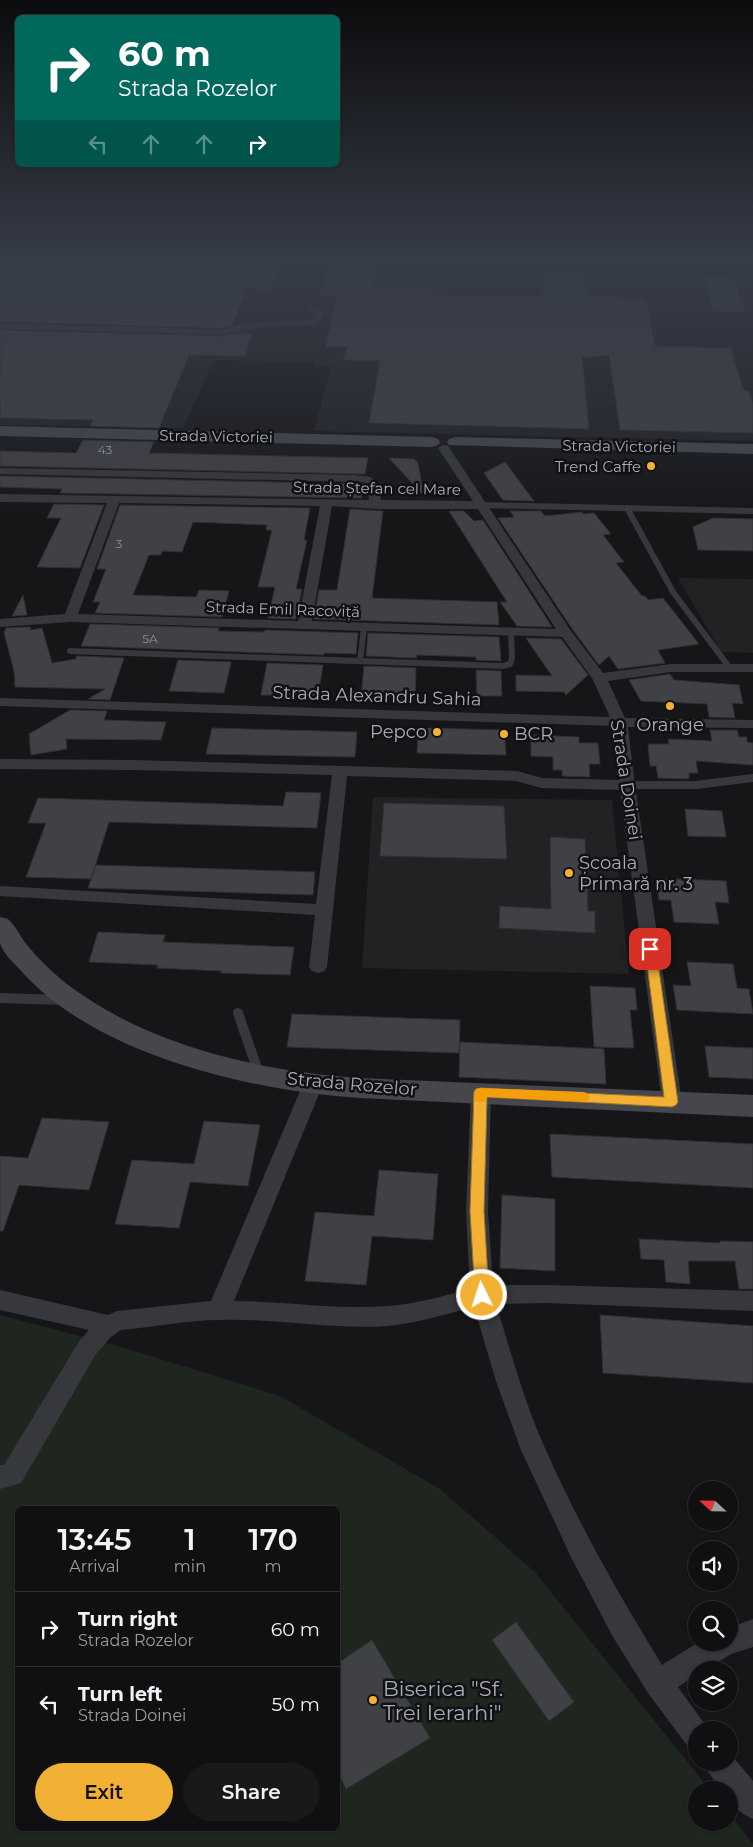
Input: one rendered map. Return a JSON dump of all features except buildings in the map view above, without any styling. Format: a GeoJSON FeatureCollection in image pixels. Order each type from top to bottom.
{"type":"FeatureCollection","features":[{"type":"Feature","properties":{"kind":"main road","name":"Strada Victoriei"},"geometry":{"type":"LineString","coordinates":[[0,431],[443,444],[753,450]]}},
{"type":"Feature","properties":{"kind":"main road","name":"Strada Rozelor"},"geometry":{"type":"LineString","coordinates":[[0,925],[12,946],[31,967],[69,1001],[104,1022],[163,1047],[259,1074],[312,1084],[753,1106]]}},
{"type":"Feature","properties":{"kind":"street","name":"Strada Doinei"},"geometry":{"type":"LineString","coordinates":[[443,444],[566,633],[599,678],[620,722],[627,785],[672,1102]]}},
{"type":"Feature","properties":{"kind":"street"},"geometry":{"type":"LineString","coordinates":[[0,471],[93,486],[249,489],[366,479],[373,484],[376,505]]}},
{"type":"Feature","properties":{"kind":"street","name":"Strada Ștefan cel Mare"},"geometry":{"type":"LineString","coordinates":[[0,498],[93,486],[114,500],[249,489],[326,504],[481,505]]}},
{"type":"Feature","properties":{"kind":"street"},"geometry":{"type":"LineString","coordinates":[[70,618],[114,500]]}},
{"type":"Feature","properties":{"kind":"street"},"geometry":{"type":"LineString","coordinates":[[304,626],[326,504]]}},
{"type":"Feature","properties":{"kind":"street","name":"Strada Emil Racoviță"},"geometry":{"type":"LineString","coordinates":[[0,623],[70,618],[566,633]]}},
{"type":"Feature","properties":{"kind":"street"},"geometry":{"type":"LineString","coordinates":[[599,678],[671,668],[753,668]]}},
{"type":"Feature","properties":{"kind":"street","name":"Strada Alexandru Sahia"},"geometry":{"type":"LineString","coordinates":[[0,702],[620,722],[753,724]]}},
{"type":"Feature","properties":{"kind":"street"},"geometry":{"type":"LineString","coordinates":[[0,764],[340,770],[517,776],[541,783],[627,785]]}},
{"type":"Feature","properties":{"kind":"street"},"geometry":{"type":"LineString","coordinates":[[318,967],[340,770]]}},
{"type":"Feature","properties":{"kind":"street"},"geometry":{"type":"LineString","coordinates":[[0,891],[325,910]]}},
{"type":"Feature","properties":{"kind":"street"},"geometry":{"type":"LineString","coordinates":[[219,1310],[312,1084]]}},
{"type":"Feature","properties":{"kind":"street"},"geometry":{"type":"LineString","coordinates":[[481,1092],[477,1211],[482,1295],[497,1348],[533,1450],[580,1548],[623,1627],[658,1683],[688,1723]]}},
{"type":"Feature","properties":{"kind":"street"},"geometry":{"type":"LineString","coordinates":[[0,1477],[4,1478],[12,1475],[88,1347],[109,1325],[117,1321],[219,1310],[276,1311],[318,1316],[388,1316],[423,1311],[482,1295],[547,1294],[753,1301]]}},
{"type":"Feature","properties":{"kind":"street"},"geometry":{"type":"LineString","coordinates":[[0,1300],[109,1325]]}},
{"type":"Feature","properties":{"kind":"street"},"geometry":{"type":"LineString","coordinates":[[738,1638],[753,1633]]}},
{"type":"Feature","properties":{"kind":"street"},"geometry":{"type":"LineString","coordinates":[[658,1683],[710,1651]]}},
{"type":"Feature","properties":{"kind":"street"},"geometry":{"type":"LineString","coordinates":[[726,1771],[753,1804]]}},
{"type":"Feature","properties":{"kind":"lane","name":"Strada Ștefan cel Mare"},"geometry":{"type":"LineString","coordinates":[[481,505],[753,511]]}},
{"type":"Feature","properties":{"kind":"lane"},"geometry":{"type":"LineString","coordinates":[[627,508],[673,592],[729,667]]}},
{"type":"Feature","properties":{"kind":"lane"},"geometry":{"type":"LineString","coordinates":[[360,661],[364,628]]}},
{"type":"Feature","properties":{"kind":"lane"},"geometry":{"type":"LineString","coordinates":[[70,651],[503,666],[510,664],[512,658],[511,632]]}},
{"type":"Feature","properties":{"kind":"lane"},"geometry":{"type":"LineString","coordinates":[[627,785],[696,785],[753,778]]}},
{"type":"Feature","properties":{"kind":"lane"},"geometry":{"type":"LineString","coordinates":[[0,998],[69,1001]]}},
{"type":"Feature","properties":{"kind":"lane"},"geometry":{"type":"LineString","coordinates":[[238,1013],[259,1074]]}},
{"type":"Feature","properties":{"kind":"shaded area"},"geometry":{"type":"Polygon","coordinates":[[[0,350],[753,350],[753,441],[314,431],[331,367],[314,366],[314,362],[214,360],[183,428],[0,425],[0,350]]]}},
{"type":"Feature","properties":{"kind":"shaded area"},"geometry":{"type":"Polygon","coordinates":[[[678,578],[753,579],[753,653],[721,652],[678,578]]]}},
{"type":"Feature","properties":{"kind":"shaded area"},"geometry":{"type":"Polygon","coordinates":[[[373,797],[612,800],[629,974],[362,968],[373,797]]]}},
{"type":"Feature","properties":{"kind":"shaded area"},"geometry":{"type":"Polygon","coordinates":[[[0,1315],[118,1346],[280,1396],[440,1489],[535,1572],[688,1763],[688,1771],[695,1771],[703,1781],[688,1781],[688,1831],[738,1831],[738,1825],[753,1844],[753,1847],[0,1847],[0,1315]]]}},
{"type":"Feature","properties":{"kind":"slow traffic"},"geometry":{"type":"LineString","coordinates":[[481,1099],[481,1092],[584,1097]]}},
{"type":"Feature","properties":{"kind":"place","name":"Trend Caffe"},"geometry":{"type":"Point","coordinates":[651,466]}},
{"type":"Feature","properties":{"kind":"place","name":"Orange"},"geometry":{"type":"Point","coordinates":[670,706]}},
{"type":"Feature","properties":{"kind":"place","name":"Pepco"},"geometry":{"type":"Point","coordinates":[437,732]}},
{"type":"Feature","properties":{"kind":"place","name":"BCR"},"geometry":{"type":"Point","coordinates":[504,734]}},
{"type":"Feature","properties":{"kind":"place","name":"Școala Primară nr. 3"},"geometry":{"type":"Point","coordinates":[569,873]}},
{"type":"Feature","properties":{"kind":"place","name":"Biserica \"Sf. Trei Ierarhi\""},"geometry":{"type":"Point","coordinates":[373,1700]}},
{"type":"Feature","properties":{"kind":"route"},"geometry":{"type":"LineString","coordinates":[[482,1295],[477,1211],[481,1092],[672,1102],[650,949]]}}]}
